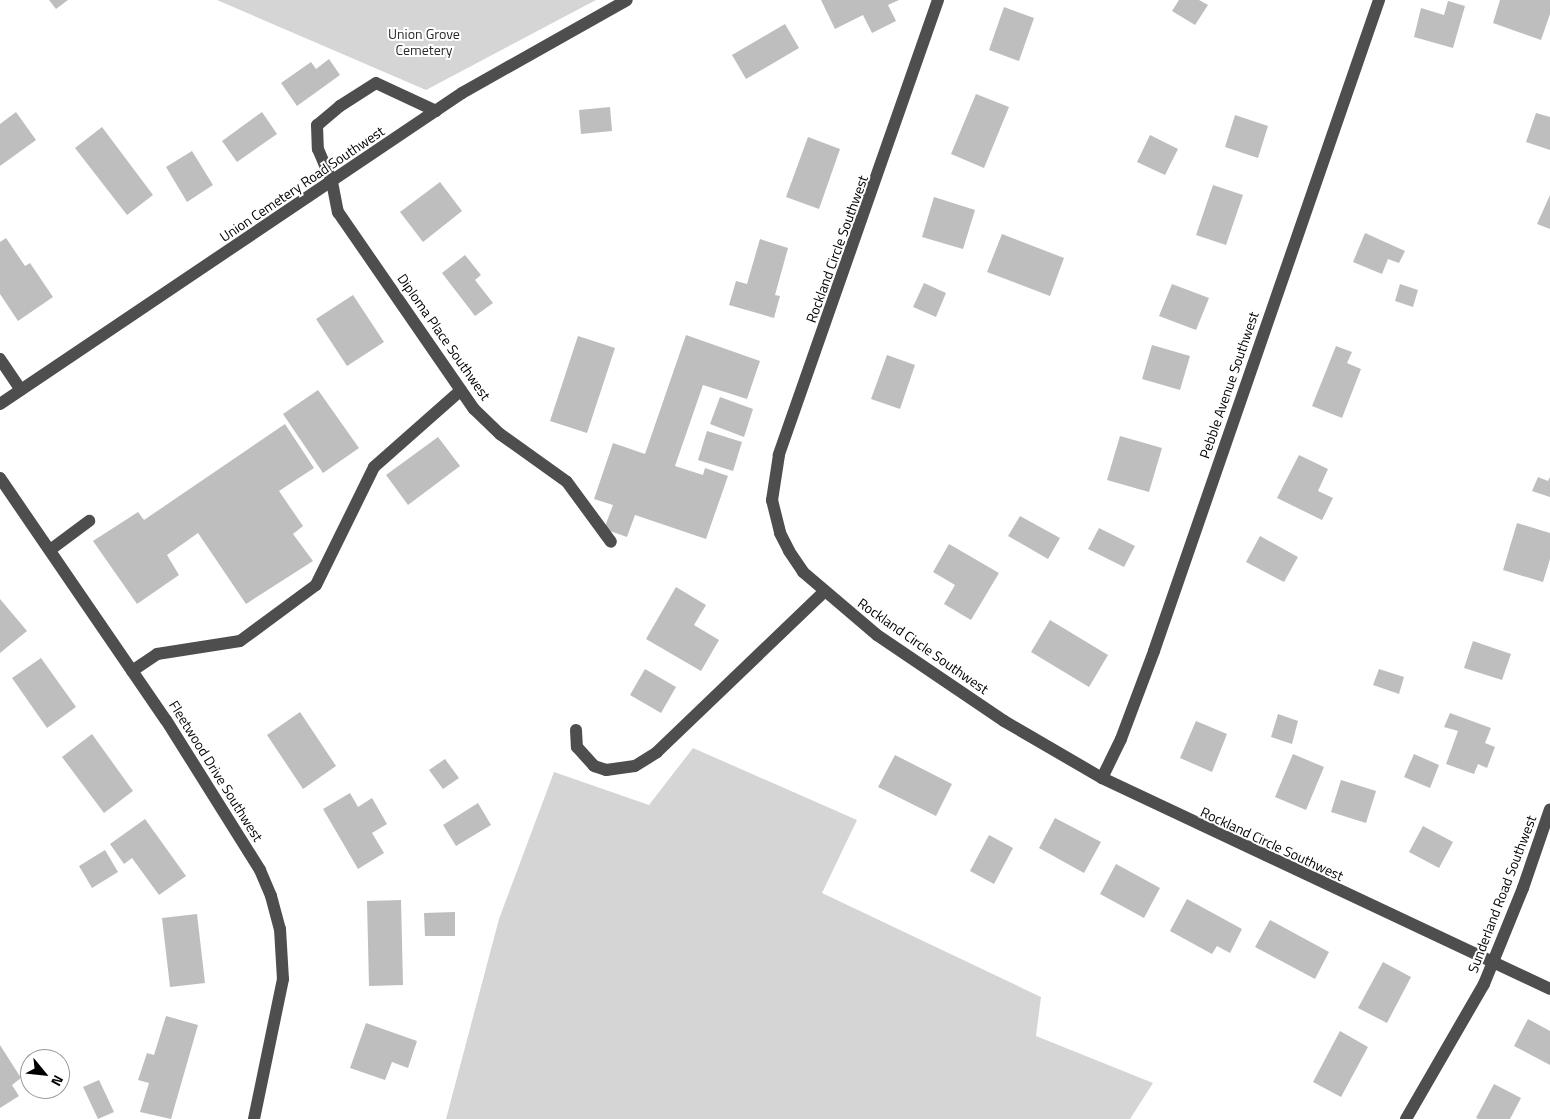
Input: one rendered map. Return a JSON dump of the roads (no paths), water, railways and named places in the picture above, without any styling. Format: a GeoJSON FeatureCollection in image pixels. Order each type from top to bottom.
{"type":"FeatureCollection","features":[{"type":"Feature","properties":{"kind":"street","name":"Union Cemetery Road Southwest"},"geometry":{"type":"LineString","coordinates":[[0,404],[436,111],[627,0]]}},
{"type":"Feature","properties":{"kind":"street","name":"Rockland Circle Southwest"},"geometry":{"type":"LineString","coordinates":[[938,0],[779,455],[772,482],[772,500],[780,533],[803,572],[824,592],[877,635],[980,705],[1102,778],[1493,963],[1550,988]]}},
{"type":"Feature","properties":{"kind":"street","name":"Pebble Avenue Southwest"},"geometry":{"type":"LineString","coordinates":[[1102,778],[1121,739],[1154,651],[1378,0]]}},
{"type":"Feature","properties":{"kind":"street","name":"Diploma Place Southwest"},"geometry":{"type":"LineString","coordinates":[[436,111],[376,84],[340,106],[317,125],[318,149],[332,182],[338,212],[474,409],[500,434],[567,482],[612,542]]}},
{"type":"Feature","properties":{"kind":"street"},"geometry":{"type":"LineString","coordinates":[[0,360],[21,390]]}},
{"type":"Feature","properties":{"kind":"street"},"geometry":{"type":"LineString","coordinates":[[132,671],[157,654],[240,642],[316,585],[374,467],[461,390]]}},
{"type":"Feature","properties":{"kind":"street","name":"Fleetwood Drive Southwest"},"geometry":{"type":"LineString","coordinates":[[0,478],[132,671],[260,870],[271,896],[280,929],[283,979],[254,1119]]}},
{"type":"Feature","properties":{"kind":"street"},"geometry":{"type":"LineString","coordinates":[[50,550],[89,521]]}},
{"type":"Feature","properties":{"kind":"street"},"geometry":{"type":"LineString","coordinates":[[576,730],[577,747],[594,766],[606,770],[635,766],[664,746],[824,592]]}},
{"type":"Feature","properties":{"kind":"street","name":"Sunderland Road Southwest"},"geometry":{"type":"LineString","coordinates":[[1406,1119],[1493,963],[1550,809]]}},
{"type":"Feature","properties":{"kind":"park label","name":"Union Grove Cemetery"},"geometry":{"type":"Point","coordinates":[424,42]}}]}
